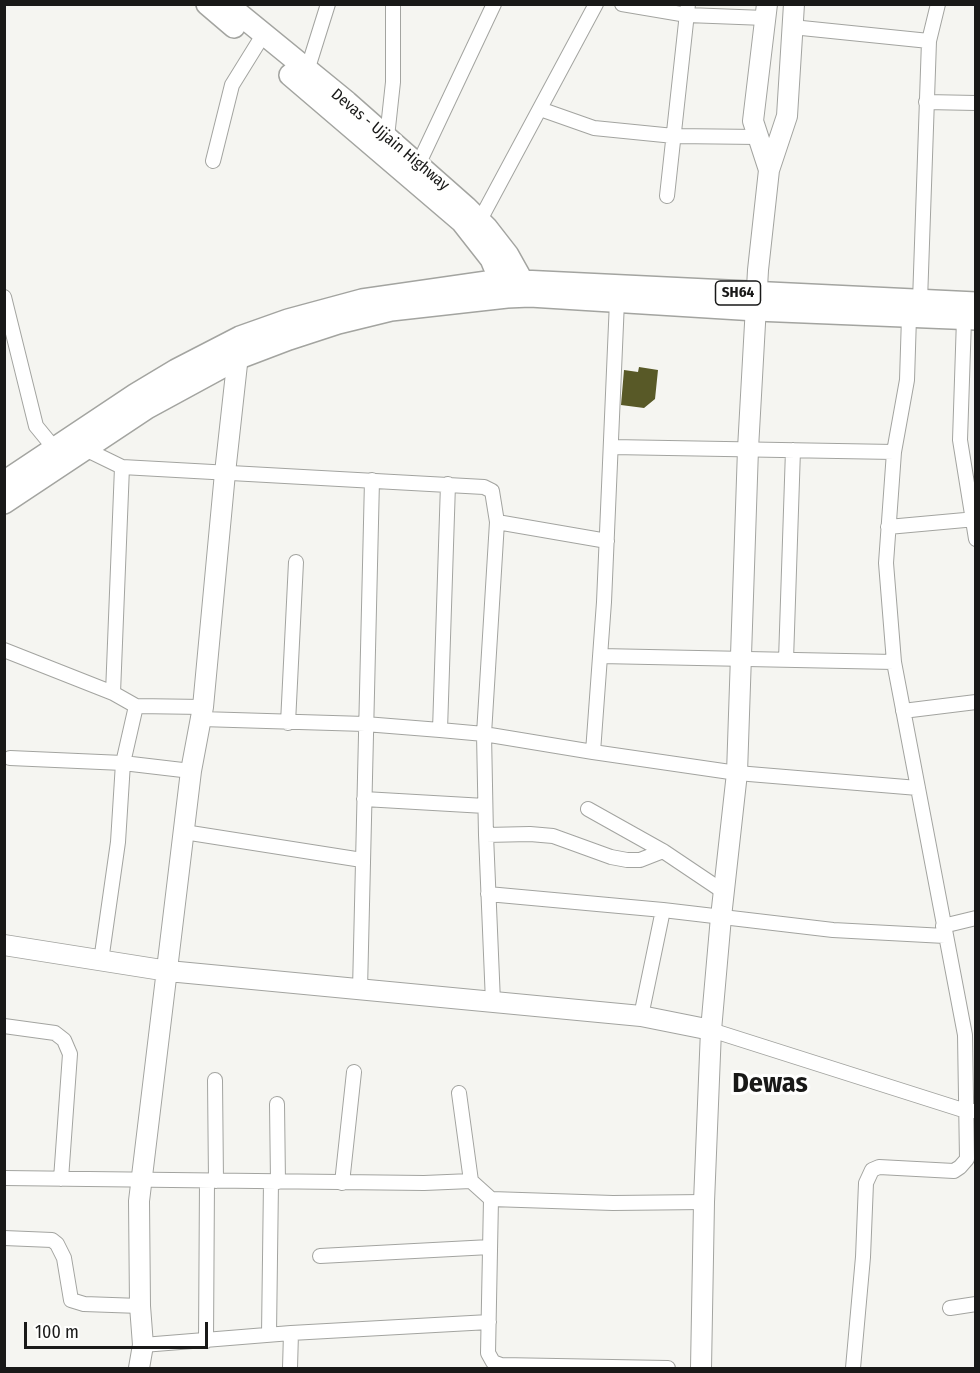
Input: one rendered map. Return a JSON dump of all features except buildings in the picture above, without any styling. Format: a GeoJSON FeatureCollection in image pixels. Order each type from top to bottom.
{"type":"FeatureCollection","features":[{"type":"Feature","properties":{"kind":"main road","name":"Devas - Ujjain Highway"},"geometry":{"type":"LineString","coordinates":[[207,4],[307,71],[387,137],[480,219],[508,255],[527,288]]}},
{"type":"Feature","properties":{"kind":"main road","name":"Devas - Ujjain Highway"},"geometry":{"type":"LineString","coordinates":[[227,4],[260,40],[462,222],[491,259],[504,289]]}},
{"type":"Feature","properties":{"kind":"main road","name":"SH64"},"geometry":{"type":"LineString","coordinates":[[504,289],[527,288],[972,313]]}},
{"type":"Feature","properties":{"kind":"main road","name":"SH64"},"geometry":{"type":"LineString","coordinates":[[527,288],[617,301],[756,302]]}},
{"type":"Feature","properties":{"kind":"main road"},"geometry":{"type":"LineString","coordinates":[[4,482],[136,394],[239,347],[288,320],[362,300],[504,289]]}},
{"type":"Feature","properties":{"kind":"main road"},"geometry":{"type":"LineString","coordinates":[[4,503],[239,347]]}},
{"type":"Feature","properties":{"kind":"street"},"geometry":{"type":"LineString","coordinates":[[307,71],[328,4]]}},
{"type":"Feature","properties":{"kind":"street"},"geometry":{"type":"LineString","coordinates":[[387,137],[393,82],[393,4]]}},
{"type":"Feature","properties":{"kind":"street"},"geometry":{"type":"LineString","coordinates":[[418,165],[494,4]]}},
{"type":"Feature","properties":{"kind":"street"},"geometry":{"type":"LineString","coordinates":[[480,219],[596,4]]}},
{"type":"Feature","properties":{"kind":"street"},"geometry":{"type":"LineString","coordinates":[[622,4],[688,10],[766,11],[753,122],[769,171]]}},
{"type":"Feature","properties":{"kind":"street"},"geometry":{"type":"LineString","coordinates":[[701,1368],[704,1202],[711,1030],[737,773],[748,449],[756,302],[769,171],[787,116],[794,4]]}},
{"type":"Feature","properties":{"kind":"street"},"geometry":{"type":"LineString","coordinates":[[853,1368],[863,1257],[866,1184],[872,1170],[879,1167],[954,1171],[967,1159],[970,1111],[970,1032],[944,931],[894,663],[886,563],[894,452],[907,380],[914,309],[929,41],[938,4]]}},
{"type":"Feature","properties":{"kind":"street"},"geometry":{"type":"LineString","coordinates":[[667,196],[688,10]]}},
{"type":"Feature","properties":{"kind":"street"},"geometry":{"type":"LineString","coordinates":[[792,27],[929,41]]}},
{"type":"Feature","properties":{"kind":"street"},"geometry":{"type":"LineString","coordinates":[[213,161],[232,85],[260,40]]}},
{"type":"Feature","properties":{"kind":"street"},"geometry":{"type":"LineString","coordinates":[[926,102],[975,103]]}},
{"type":"Feature","properties":{"kind":"street"},"geometry":{"type":"LineString","coordinates":[[540,109],[594,128],[674,136],[758,137]]}},
{"type":"Feature","properties":{"kind":"street"},"geometry":{"type":"LineString","coordinates":[[4,297],[36,426],[54,448]]}},
{"type":"Feature","properties":{"kind":"street"},"geometry":{"type":"LineString","coordinates":[[593,752],[607,541],[617,301]]}},
{"type":"Feature","properties":{"kind":"street"},"geometry":{"type":"LineString","coordinates":[[972,313],[960,440],[975,539]]}},
{"type":"Feature","properties":{"kind":"street"},"geometry":{"type":"LineString","coordinates":[[139,1368],[143,1345],[140,1306],[139,1201],[141,1180],[191,771],[202,713],[239,347]]}},
{"type":"Feature","properties":{"kind":"street"},"geometry":{"type":"LineString","coordinates":[[612,447],[894,452]]}},
{"type":"Feature","properties":{"kind":"street"},"geometry":{"type":"LineString","coordinates":[[85,449],[122,467],[448,484],[483,487],[492,491],[497,522],[484,734],[493,1002]]}},
{"type":"Feature","properties":{"kind":"street"},"geometry":{"type":"LineString","coordinates":[[786,660],[793,450]]}},
{"type":"Feature","properties":{"kind":"street"},"geometry":{"type":"LineString","coordinates":[[113,693],[122,467]]}},
{"type":"Feature","properties":{"kind":"street"},"geometry":{"type":"LineString","coordinates":[[360,990],[372,480]]}},
{"type":"Feature","properties":{"kind":"street"},"geometry":{"type":"LineString","coordinates":[[440,730],[448,484]]}},
{"type":"Feature","properties":{"kind":"street"},"geometry":{"type":"LineString","coordinates":[[888,527],[973,519]]}},
{"type":"Feature","properties":{"kind":"street"},"geometry":{"type":"LineString","coordinates":[[497,522],[607,541]]}},
{"type":"Feature","properties":{"kind":"street"},"geometry":{"type":"LineString","coordinates":[[288,723],[296,562]]}},
{"type":"Feature","properties":{"kind":"street"},"geometry":{"type":"LineString","coordinates":[[4,650],[113,693],[136,706],[288,723],[365,724],[484,734],[737,773],[918,788]]}},
{"type":"Feature","properties":{"kind":"street"},"geometry":{"type":"LineString","coordinates":[[600,656],[894,663]]}},
{"type":"Feature","properties":{"kind":"street"},"geometry":{"type":"LineString","coordinates":[[903,711],[975,702]]}},
{"type":"Feature","properties":{"kind":"street"},"geometry":{"type":"LineString","coordinates":[[101,961],[118,842],[123,763],[136,706]]}},
{"type":"Feature","properties":{"kind":"street"},"geometry":{"type":"LineString","coordinates":[[10,758],[123,763],[191,771]]}},
{"type":"Feature","properties":{"kind":"street"},"geometry":{"type":"LineString","coordinates":[[364,799],[485,806]]}},
{"type":"Feature","properties":{"kind":"street"},"geometry":{"type":"LineString","coordinates":[[588,809],[663,851],[724,892]]}},
{"type":"Feature","properties":{"kind":"street"},"geometry":{"type":"LineString","coordinates":[[184,832],[362,860]]}},
{"type":"Feature","properties":{"kind":"street"},"geometry":{"type":"LineString","coordinates":[[486,836],[530,834],[553,836],[611,857],[627,860],[640,860],[663,851]]}},
{"type":"Feature","properties":{"kind":"street"},"geometry":{"type":"LineString","coordinates":[[488,894],[663,910],[833,930],[944,931],[975,918]]}},
{"type":"Feature","properties":{"kind":"street"},"geometry":{"type":"LineString","coordinates":[[641,1016],[663,910]]}},
{"type":"Feature","properties":{"kind":"street"},"geometry":{"type":"LineString","coordinates":[[4,945],[168,972],[641,1016],[711,1030],[970,1111]]}},
{"type":"Feature","properties":{"kind":"street"},"geometry":{"type":"LineString","coordinates":[[4,1026],[55,1033],[64,1040],[70,1054],[61,1179]]}},
{"type":"Feature","properties":{"kind":"street"},"geometry":{"type":"LineString","coordinates":[[342,1183],[354,1072]]}},
{"type":"Feature","properties":{"kind":"street"},"geometry":{"type":"LineString","coordinates":[[206,1341],[215,1080]]}},
{"type":"Feature","properties":{"kind":"street"},"geometry":{"type":"LineString","coordinates":[[459,1093],[471,1181],[491,1199],[613,1203],[704,1202]]}},
{"type":"Feature","properties":{"kind":"street"},"geometry":{"type":"LineString","coordinates":[[269,1334],[277,1104]]}},
{"type":"Feature","properties":{"kind":"street"},"geometry":{"type":"LineString","coordinates":[[4,1178],[424,1184],[471,1181]]}},
{"type":"Feature","properties":{"kind":"street"},"geometry":{"type":"LineString","coordinates":[[491,1199],[488,1353],[493,1362],[501,1365],[668,1368]]}},
{"type":"Feature","properties":{"kind":"street"},"geometry":{"type":"LineString","coordinates":[[4,1238],[52,1240],[57,1244],[64,1258],[71,1300],[84,1304],[140,1306]]}},
{"type":"Feature","properties":{"kind":"street"},"geometry":{"type":"LineString","coordinates":[[320,1256],[490,1247]]}},
{"type":"Feature","properties":{"kind":"street"},"geometry":{"type":"LineString","coordinates":[[950,1308],[975,1304]]}},
{"type":"Feature","properties":{"kind":"street"},"geometry":{"type":"LineString","coordinates":[[143,1345],[269,1334],[489,1322]]}},
{"type":"Feature","properties":{"kind":"street"},"geometry":{"type":"LineString","coordinates":[[290,1368],[291,1333]]}},
{"type":"Feature","properties":{"kind":"district","name":"Dewas"},"geometry":{"type":"Point","coordinates":[770,1084]}}]}
